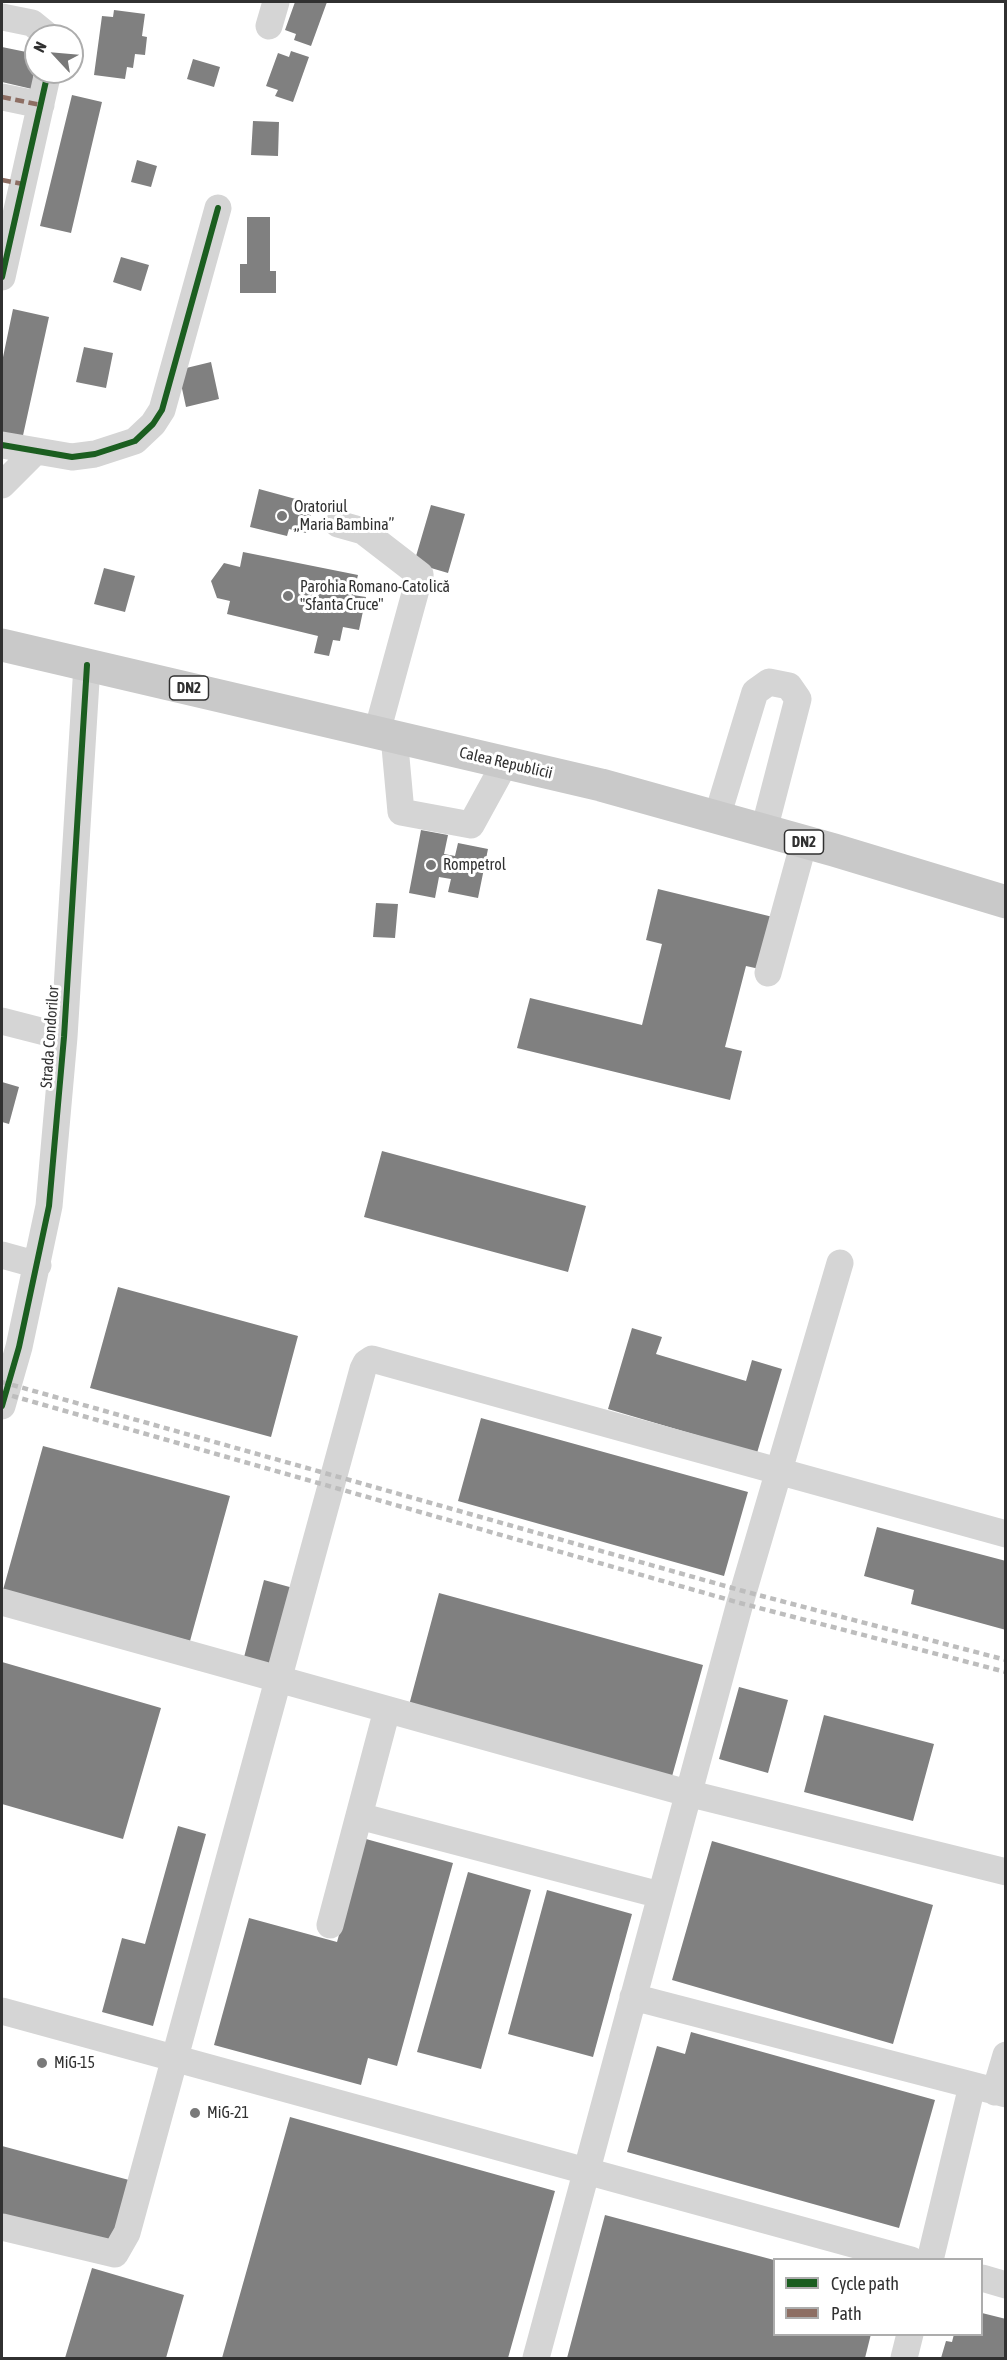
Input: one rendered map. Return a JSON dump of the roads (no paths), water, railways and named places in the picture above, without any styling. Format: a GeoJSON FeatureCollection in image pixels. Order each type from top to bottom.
{"type":"FeatureCollection","features":[{"type":"Feature","properties":{"kind":"main road","name":"Calea Republicii"},"geometry":{"type":"LineString","coordinates":[[2,645],[386,734],[717,817],[1005,902]]}},
{"type":"Feature","properties":{"kind":"street"},"geometry":{"type":"LineString","coordinates":[[2,17],[33,24]]}},
{"type":"Feature","properties":{"kind":"street"},"geometry":{"type":"LineString","coordinates":[[2,277],[12,182],[41,105],[45,84]]}},
{"type":"Feature","properties":{"kind":"street"},"geometry":{"type":"LineString","coordinates":[[2,97],[41,105]]}},
{"type":"Feature","properties":{"kind":"street"},"geometry":{"type":"LineString","coordinates":[[2,445],[72,457],[94,454],[135,441],[153,424],[162,410],[218,208]]}},
{"type":"Feature","properties":{"kind":"street"},"geometry":{"type":"LineString","coordinates":[[2,485],[36,451]]}},
{"type":"Feature","properties":{"kind":"street"},"geometry":{"type":"LineString","coordinates":[[338,524],[363,531],[420,575],[386,734],[401,812],[471,825],[505,763]]}},
{"type":"Feature","properties":{"kind":"street","name":"Strada Condorilor"},"geometry":{"type":"LineString","coordinates":[[2,1406],[38,1265],[49,1206],[64,1037],[87,664]]}},
{"type":"Feature","properties":{"kind":"street"},"geometry":{"type":"LineString","coordinates":[[717,817],[755,692],[769,682],[789,686],[798,699],[764,830]]}},
{"type":"Feature","properties":{"kind":"street"},"geometry":{"type":"LineString","coordinates":[[768,973],[804,842]]}},
{"type":"Feature","properties":{"kind":"street"},"geometry":{"type":"LineString","coordinates":[[2,1021],[64,1037]]}},
{"type":"Feature","properties":{"kind":"street"},"geometry":{"type":"LineString","coordinates":[[2,1255],[38,1265]]}},
{"type":"Feature","properties":{"kind":"street"},"geometry":{"type":"LineString","coordinates":[[536,2358],[687,1793],[777,1473],[840,1263]]}},
{"type":"Feature","properties":{"kind":"street"},"geometry":{"type":"LineString","coordinates":[[2,2227],[115,2254],[127,2234],[363,1369],[372,1359],[777,1473],[1005,1534]]}},
{"type":"Feature","properties":{"kind":"street"},"geometry":{"type":"LineString","coordinates":[[2,1602],[687,1793],[1005,1872]]}},
{"type":"Feature","properties":{"kind":"street"},"geometry":{"type":"LineString","coordinates":[[330,1924],[387,1710]]}},
{"type":"Feature","properties":{"kind":"street"},"geometry":{"type":"LineString","coordinates":[[359,1816],[660,1895]]}},
{"type":"Feature","properties":{"kind":"street"},"geometry":{"type":"LineString","coordinates":[[633,1997],[991,2091]]}},
{"type":"Feature","properties":{"kind":"street"},"geometry":{"type":"LineString","coordinates":[[2,2011],[907,2258]]}},
{"type":"Feature","properties":{"kind":"street"},"geometry":{"type":"LineString","coordinates":[[930,2258],[1005,2055]]}},
{"type":"Feature","properties":{"kind":"street"},"geometry":{"type":"LineString","coordinates":[[983,2279],[1005,2285]]}},
{"type":"Feature","properties":{"kind":"street"},"geometry":{"type":"LineString","coordinates":[[904,2358],[910,2336]]}},
{"type":"Feature","properties":{"kind":"railway"},"geometry":{"type":"LineString","coordinates":[[2,1382],[743,1591],[1006,1660]]}},
{"type":"Feature","properties":{"kind":"railway"},"geometry":{"type":"LineString","coordinates":[[2,1393],[740,1603],[1006,1672]]}},
{"type":"Feature","properties":{"kind":"place","name":"Oratoriul „Maria Bambina”"},"geometry":{"type":"Point","coordinates":[282,516]}},
{"type":"Feature","properties":{"kind":"place","name":"Parohia Romano-Catolică \"Sfanta Cruce\""},"geometry":{"type":"Point","coordinates":[288,596]}},
{"type":"Feature","properties":{"kind":"place","name":"Rompetrol"},"geometry":{"type":"Point","coordinates":[431,865]}},
{"type":"Feature","properties":{"kind":"place","name":"MiG-15"},"geometry":{"type":"Point","coordinates":[42,2063]}},
{"type":"Feature","properties":{"kind":"place","name":"MiG-21"},"geometry":{"type":"Point","coordinates":[195,2113]}}]}
